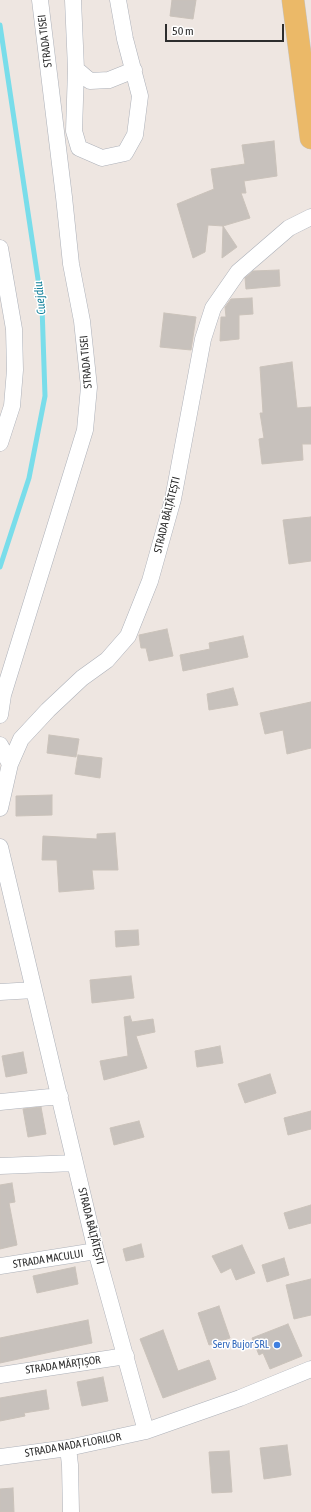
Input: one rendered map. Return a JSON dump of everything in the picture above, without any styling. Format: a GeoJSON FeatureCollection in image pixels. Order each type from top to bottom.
{"type":"FeatureCollection","features":[{"type":"Feature","properties":{"kind":"main road"},"geometry":{"type":"LineString","coordinates":[[293,0],[311,138]]}},
{"type":"Feature","properties":{"kind":"street","name":"STRADA TISEI"},"geometry":{"type":"LineString","coordinates":[[0,715],[3,695],[85,430],[89,387],[82,321],[71,264],[40,0]]}},
{"type":"Feature","properties":{"kind":"street"},"geometry":{"type":"LineString","coordinates":[[73,0],[76,68],[74,131],[79,148],[102,158],[125,153],[135,135],[140,96],[125,39],[118,0]]}},
{"type":"Feature","properties":{"kind":"street"},"geometry":{"type":"LineString","coordinates":[[76,68],[90,81],[109,80],[134,70]]}},
{"type":"Feature","properties":{"kind":"street","name":"STRADA BĂLȚĂTEȘTI"},"geometry":{"type":"LineString","coordinates":[[0,808],[10,764],[21,738],[82,678],[107,660],[128,636],[150,581],[173,498],[202,347],[213,308],[238,272],[289,228],[311,217]]}},
{"type":"Feature","properties":{"kind":"street"},"geometry":{"type":"LineString","coordinates":[[0,248],[14,329],[15,370],[12,406],[0,443]]}},
{"type":"Feature","properties":{"kind":"street"},"geometry":{"type":"LineString","coordinates":[[0,745],[10,764]]}},
{"type":"Feature","properties":{"kind":"street","name":"STRADA BĂLȚĂTEȘTI"},"geometry":{"type":"LineString","coordinates":[[0,847],[96,1251],[146,1431]]}},
{"type":"Feature","properties":{"kind":"street"},"geometry":{"type":"LineString","coordinates":[[0,992],[34,990]]}},
{"type":"Feature","properties":{"kind":"street"},"geometry":{"type":"LineString","coordinates":[[0,1102],[60,1096]]}},
{"type":"Feature","properties":{"kind":"street"},"geometry":{"type":"LineString","coordinates":[[0,1166],[75,1164]]}},
{"type":"Feature","properties":{"kind":"street","name":"STRADA MACULUI"},"geometry":{"type":"LineString","coordinates":[[0,1266],[96,1251]]}},
{"type":"Feature","properties":{"kind":"street","name":"STRADA MĂRȚIȘOR"},"geometry":{"type":"LineString","coordinates":[[0,1375],[126,1356]]}},
{"type":"Feature","properties":{"kind":"street"},"geometry":{"type":"LineString","coordinates":[[146,1431],[240,1398],[311,1369]]}},
{"type":"Feature","properties":{"kind":"street","name":"STRADA NADA FLORILOR"},"geometry":{"type":"LineString","coordinates":[[0,1456],[68,1448],[146,1431]]}},
{"type":"Feature","properties":{"kind":"street"},"geometry":{"type":"LineString","coordinates":[[68,1448],[70,1465],[71,1512]]}},
{"type":"Feature","properties":{"kind":"building"},"geometry":{"type":"Polygon","coordinates":[[[172,0],[196,0],[193,19],[170,16],[172,0]]]}},
{"type":"Feature","properties":{"kind":"building"},"geometry":{"type":"Polygon","coordinates":[[[274,141],[277,176],[244,181],[246,193],[241,193],[250,218],[223,226],[208,225],[205,252],[193,258],[177,204],[214,189],[211,169],[245,164],[242,145],[274,141]]]}},
{"type":"Feature","properties":{"kind":"building"},"geometry":{"type":"Polygon","coordinates":[[[223,226],[237,247],[222,258],[223,226]]]}},
{"type":"Feature","properties":{"kind":"building"},"geometry":{"type":"Polygon","coordinates":[[[279,270],[280,286],[246,289],[245,278],[253,271],[279,270]]]}},
{"type":"Feature","properties":{"kind":"building"},"geometry":{"type":"Polygon","coordinates":[[[252,298],[253,314],[239,315],[239,339],[220,341],[221,317],[226,317],[225,307],[231,299],[252,298]]]}},
{"type":"Feature","properties":{"kind":"building"},"geometry":{"type":"Polygon","coordinates":[[[164,313],[196,317],[191,350],[160,347],[164,313]]]}},
{"type":"Feature","properties":{"kind":"building"},"geometry":{"type":"Polygon","coordinates":[[[292,362],[297,408],[311,407],[311,444],[302,444],[303,460],[262,464],[259,439],[264,438],[260,413],[263,413],[260,367],[292,362]]]}},
{"type":"Feature","properties":{"kind":"building"},"geometry":{"type":"Polygon","coordinates":[[[311,517],[311,561],[289,564],[283,520],[311,517]]]}},
{"type":"Feature","properties":{"kind":"building"},"geometry":{"type":"Polygon","coordinates":[[[167,629],[173,656],[149,661],[146,648],[141,648],[139,635],[167,629]]]}},
{"type":"Feature","properties":{"kind":"building"},"geometry":{"type":"Polygon","coordinates":[[[243,636],[248,657],[183,671],[180,655],[210,649],[209,643],[243,636]]]}},
{"type":"Feature","properties":{"kind":"building"},"geometry":{"type":"Polygon","coordinates":[[[233,688],[238,705],[209,710],[207,694],[233,688]]]}},
{"type":"Feature","properties":{"kind":"building"},"geometry":{"type":"Polygon","coordinates":[[[311,702],[311,748],[287,754],[283,730],[265,734],[260,713],[311,702]]]}},
{"type":"Feature","properties":{"kind":"building"},"geometry":{"type":"Polygon","coordinates":[[[49,735],[79,739],[76,757],[47,753],[49,735]]]}},
{"type":"Feature","properties":{"kind":"building"},"geometry":{"type":"Polygon","coordinates":[[[78,755],[102,758],[100,778],[75,774],[78,755]]]}},
{"type":"Feature","properties":{"kind":"building"},"geometry":{"type":"Polygon","coordinates":[[[52,795],[52,815],[16,816],[16,796],[52,795]]]}},
{"type":"Feature","properties":{"kind":"building"},"geometry":{"type":"Polygon","coordinates":[[[115,833],[118,870],[92,870],[94,889],[59,892],[57,860],[42,860],[43,836],[97,839],[97,834],[115,833]]]}},
{"type":"Feature","properties":{"kind":"building"},"geometry":{"type":"Polygon","coordinates":[[[138,930],[139,945],[116,947],[115,931],[138,930]]]}},
{"type":"Feature","properties":{"kind":"building"},"geometry":{"type":"Polygon","coordinates":[[[131,976],[134,998],[92,1003],[90,980],[131,976]]]}},
{"type":"Feature","properties":{"kind":"building"},"geometry":{"type":"Polygon","coordinates":[[[130,1016],[132,1022],[153,1019],[155,1032],[136,1036],[147,1068],[104,1080],[100,1061],[128,1056],[124,1017],[130,1016]]]}},
{"type":"Feature","properties":{"kind":"building"},"geometry":{"type":"Polygon","coordinates":[[[220,1046],[223,1063],[197,1067],[195,1051],[220,1046]]]}},
{"type":"Feature","properties":{"kind":"building"},"geometry":{"type":"Polygon","coordinates":[[[23,1052],[27,1073],[6,1077],[2,1056],[23,1052]]]}},
{"type":"Feature","properties":{"kind":"building"},"geometry":{"type":"Polygon","coordinates":[[[270,1074],[276,1093],[245,1103],[238,1084],[270,1074]]]}},
{"type":"Feature","properties":{"kind":"building"},"geometry":{"type":"Polygon","coordinates":[[[41,1107],[46,1134],[28,1137],[23,1109],[41,1107]]]}},
{"type":"Feature","properties":{"kind":"building"},"geometry":{"type":"Polygon","coordinates":[[[311,1111],[311,1129],[288,1135],[284,1118],[311,1111]]]}},
{"type":"Feature","properties":{"kind":"building"},"geometry":{"type":"Polygon","coordinates":[[[139,1121],[144,1137],[114,1145],[110,1128],[139,1121]]]}},
{"type":"Feature","properties":{"kind":"building"},"geometry":{"type":"Polygon","coordinates":[[[12,1183],[15,1202],[9,1203],[17,1245],[0,1249],[0,1185],[12,1183]]]}},
{"type":"Feature","properties":{"kind":"building"},"geometry":{"type":"Polygon","coordinates":[[[311,1205],[311,1223],[289,1229],[284,1213],[311,1205]]]}},
{"type":"Feature","properties":{"kind":"building"},"geometry":{"type":"Polygon","coordinates":[[[141,1244],[144,1257],[126,1261],[123,1249],[141,1244]]]}},
{"type":"Feature","properties":{"kind":"building"},"geometry":{"type":"Polygon","coordinates":[[[242,1245],[255,1273],[236,1280],[231,1268],[221,1273],[212,1256],[242,1245]]]}},
{"type":"Feature","properties":{"kind":"building"},"geometry":{"type":"Polygon","coordinates":[[[284,1258],[289,1275],[267,1282],[262,1265],[284,1258]]]}},
{"type":"Feature","properties":{"kind":"building"},"geometry":{"type":"Polygon","coordinates":[[[75,1267],[78,1284],[37,1293],[33,1276],[75,1267]]]}},
{"type":"Feature","properties":{"kind":"building"},"geometry":{"type":"Polygon","coordinates":[[[311,1279],[311,1315],[294,1319],[286,1285],[311,1279]]]}},
{"type":"Feature","properties":{"kind":"building"},"geometry":{"type":"Polygon","coordinates":[[[219,1306],[230,1338],[209,1345],[198,1313],[219,1306]]]}},
{"type":"Feature","properties":{"kind":"building"},"geometry":{"type":"Polygon","coordinates":[[[88,1320],[92,1343],[0,1363],[0,1338],[88,1320]]]}},
{"type":"Feature","properties":{"kind":"building"},"geometry":{"type":"Polygon","coordinates":[[[288,1324],[302,1356],[270,1369],[263,1353],[259,1355],[252,1338],[288,1324]]]}},
{"type":"Feature","properties":{"kind":"building"},"geometry":{"type":"Polygon","coordinates":[[[163,1330],[178,1371],[209,1360],[216,1379],[163,1398],[140,1339],[163,1330]]]}},
{"type":"Feature","properties":{"kind":"building"},"geometry":{"type":"Polygon","coordinates":[[[103,1377],[108,1401],[82,1406],[77,1382],[103,1377]]]}},
{"type":"Feature","properties":{"kind":"building"},"geometry":{"type":"Polygon","coordinates":[[[46,1390],[49,1409],[24,1413],[25,1416],[0,1421],[0,1398],[46,1390]]]}},
{"type":"Feature","properties":{"kind":"building"},"geometry":{"type":"Polygon","coordinates":[[[287,1445],[291,1475],[264,1479],[260,1448],[287,1445]]]}},
{"type":"Feature","properties":{"kind":"building"},"geometry":{"type":"Polygon","coordinates":[[[229,1451],[232,1492],[212,1493],[209,1452],[229,1451]]]}},
{"type":"Feature","properties":{"kind":"building"},"geometry":{"type":"Polygon","coordinates":[[[13,1488],[14,1512],[0,1512],[0,1489],[13,1488]]]}},
{"type":"Feature","properties":{"kind":"waterway","name":"Cuejdiu"},"geometry":{"type":"LineString","coordinates":[[0,25],[42,306],[45,396],[29,478],[0,567]]}},
{"type":"Feature","properties":{"kind":"place","name":"Serv Bujor SRL"},"geometry":{"type":"Point","coordinates":[277,1345]}}]}
